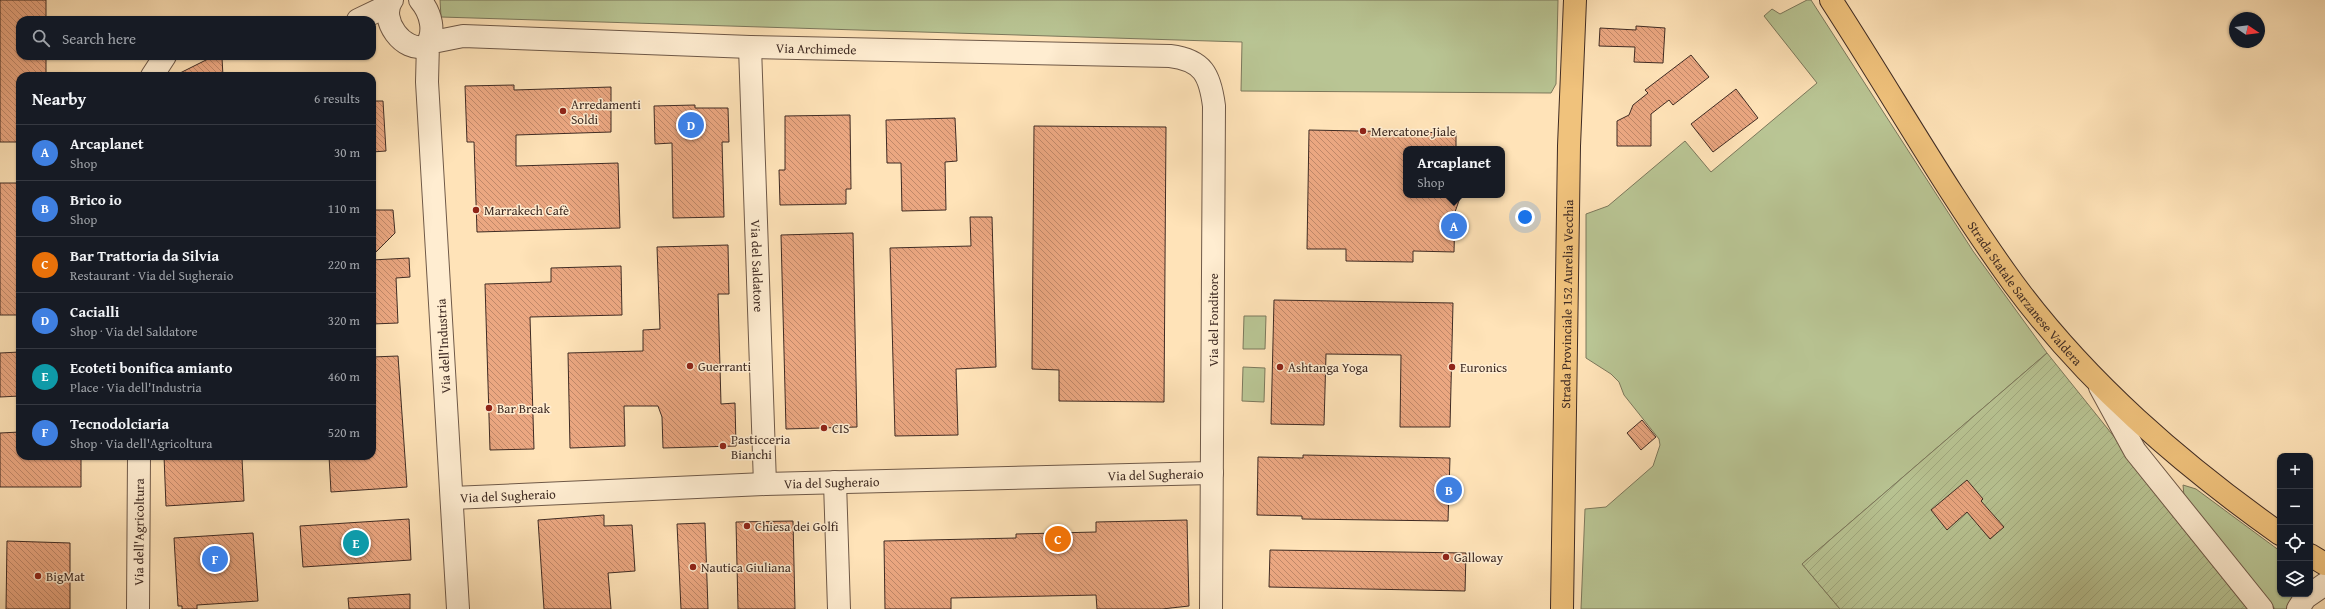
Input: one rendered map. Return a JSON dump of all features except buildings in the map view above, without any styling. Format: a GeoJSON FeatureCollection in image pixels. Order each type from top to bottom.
{"type":"FeatureCollection","features":[{"type":"Feature","properties":{"kind":"main road","name":"Strada Provinciale 152 Aurelia Vecchia"},"geometry":{"type":"LineString","coordinates":[[1562,609],[1569,146],[1575,0]]}},
{"type":"Feature","properties":{"kind":"main road","name":"Strada Statale Sarzanese Valdera"},"geometry":{"type":"LineString","coordinates":[[1831,0],[1956,200],[2014,284],[2057,337],[2144,428],[2218,490],[2277,532]]}},
{"type":"Feature","properties":{"kind":"main road"},"geometry":{"type":"LineString","coordinates":[[2313,557],[2325,564]]}},
{"type":"Feature","properties":{"kind":"street"},"geometry":{"type":"LineString","coordinates":[[366,16],[377,11],[391,0]]}},
{"type":"Feature","properties":{"kind":"street","name":"Via dell'Industria"},"geometry":{"type":"LineString","coordinates":[[391,0],[388,7],[388,19],[427,82]]}},
{"type":"Feature","properties":{"kind":"street","name":"Via dell'Industria"},"geometry":{"type":"LineString","coordinates":[[424,6],[432,31],[428,43],[427,82],[458,609]]}},
{"type":"Feature","properties":{"kind":"street","name":"Via Archimede"},"geometry":{"type":"LineString","coordinates":[[424,6],[446,31],[463,36]]}},
{"type":"Feature","properties":{"kind":"street"},"geometry":{"type":"LineString","coordinates":[[376,31],[401,40]]}},
{"type":"Feature","properties":{"kind":"street","name":"Via Archimede"},"geometry":{"type":"LineString","coordinates":[[401,40],[418,48],[426,46],[428,43],[463,36],[750,47],[1170,56]]}},
{"type":"Feature","properties":{"kind":"street","name":"Via del Saldatore"},"geometry":{"type":"LineString","coordinates":[[750,47],[765,484]]}},
{"type":"Feature","properties":{"kind":"street","name":"Via del Fonditore"},"geometry":{"type":"LineString","coordinates":[[1170,56],[1182,58],[1202,69],[1212,86],[1214,106],[1211,609]]}},
{"type":"Feature","properties":{"kind":"street"},"geometry":{"type":"LineString","coordinates":[[155,72],[162,60]]}},
{"type":"Feature","properties":{"kind":"street"},"geometry":{"type":"LineString","coordinates":[[2094,377],[2135,451],[2262,609]]}},
{"type":"Feature","properties":{"kind":"street","name":"Via dell'Agricoltura"},"geometry":{"type":"LineString","coordinates":[[138,609],[139,460]]}},
{"type":"Feature","properties":{"kind":"street","name":"Via del Sugheraio"},"geometry":{"type":"LineString","coordinates":[[452,498],[765,484],[1212,474]]}},
{"type":"Feature","properties":{"kind":"street"},"geometry":{"type":"LineString","coordinates":[[835,482],[839,609]]}},
{"type":"Feature","properties":{"kind":"street"},"geometry":{"type":"LineString","coordinates":[[2298,609],[2305,598],[2325,584]]}},
{"type":"Feature","properties":{"kind":"green space"},"geometry":{"type":"Polygon","coordinates":[[[440,0],[1558,0],[1556,84],[1551,93],[1241,91],[1242,42],[441,17],[440,0]]]}},
{"type":"Feature","properties":{"kind":"green space"},"geometry":{"type":"Polygon","coordinates":[[[1807,0],[1811,0],[1973,251],[2047,353],[1802,564],[1840,609],[1581,609],[1585,509],[1606,507],[1653,466],[1660,445],[1659,439],[1624,395],[1619,382],[1611,374],[1586,358],[1586,214],[1608,206],[1685,141],[1711,172],[1817,83],[1764,16],[1772,9],[1780,14],[1807,0]]]}},
{"type":"Feature","properties":{"kind":"green space"},"geometry":{"type":"Polygon","coordinates":[[[1244,316],[1266,316],[1265,349],[1243,349],[1244,316]]]}},
{"type":"Feature","properties":{"kind":"green space"},"geometry":{"type":"Polygon","coordinates":[[[2047,353],[2252,609],[1840,609],[1802,564],[2047,353]]]}},
{"type":"Feature","properties":{"kind":"green space"},"geometry":{"type":"Polygon","coordinates":[[[1243,367],[1265,368],[1264,402],[1242,401],[1243,367]]]}},
{"type":"Feature","properties":{"kind":"green space"},"geometry":{"type":"Polygon","coordinates":[[[2183,485],[2196,489],[2277,549],[2277,597],[2299,597],[2290,609],[2275,609],[2184,496],[2183,485]]]}},
{"type":"Feature","properties":{"kind":"place","name":"Arredamenti Soldi"},"geometry":{"type":"Point","coordinates":[563,111]}},
{"type":"Feature","properties":{"kind":"place","name":"Cacialli"},"geometry":{"type":"Point","coordinates":[691,125]}},
{"type":"Feature","properties":{"kind":"place","name":"Mercatone Jiale"},"geometry":{"type":"Point","coordinates":[1363,131]}},
{"type":"Feature","properties":{"kind":"place","name":"Marrakech Cafè"},"geometry":{"type":"Point","coordinates":[476,210]}},
{"type":"Feature","properties":{"kind":"place","name":"Arcaplanet"},"geometry":{"type":"Point","coordinates":[1454,226]}},
{"type":"Feature","properties":{"kind":"place","name":"Guerranti"},"geometry":{"type":"Point","coordinates":[690,366]}},
{"type":"Feature","properties":{"kind":"place","name":"Ashtanga Yoga"},"geometry":{"type":"Point","coordinates":[1280,367]}},
{"type":"Feature","properties":{"kind":"place","name":"Euronics"},"geometry":{"type":"Point","coordinates":[1452,367]}},
{"type":"Feature","properties":{"kind":"place","name":"Bar Break"},"geometry":{"type":"Point","coordinates":[489,408]}},
{"type":"Feature","properties":{"kind":"place","name":"CIS"},"geometry":{"type":"Point","coordinates":[824,428]}},
{"type":"Feature","properties":{"kind":"place","name":"Pasticceria Bianchi"},"geometry":{"type":"Point","coordinates":[723,446]}},
{"type":"Feature","properties":{"kind":"place","name":"Brico io"},"geometry":{"type":"Point","coordinates":[1449,490]}},
{"type":"Feature","properties":{"kind":"place","name":"Chiesa dei Golfi"},"geometry":{"type":"Point","coordinates":[747,526]}},
{"type":"Feature","properties":{"kind":"place","name":"Bar Trattoria da Silvia"},"geometry":{"type":"Point","coordinates":[1058,539]}},
{"type":"Feature","properties":{"kind":"place","name":"Ecoteti bonifica amianto"},"geometry":{"type":"Point","coordinates":[356,543]}},
{"type":"Feature","properties":{"kind":"place","name":"Galloway"},"geometry":{"type":"Point","coordinates":[1446,557]}},
{"type":"Feature","properties":{"kind":"place","name":"Tecnodolciaria"},"geometry":{"type":"Point","coordinates":[215,559]}},
{"type":"Feature","properties":{"kind":"place","name":"Nautica Giuliana"},"geometry":{"type":"Point","coordinates":[693,567]}},
{"type":"Feature","properties":{"kind":"place","name":"BigMat"},"geometry":{"type":"Point","coordinates":[38,576]}}]}
